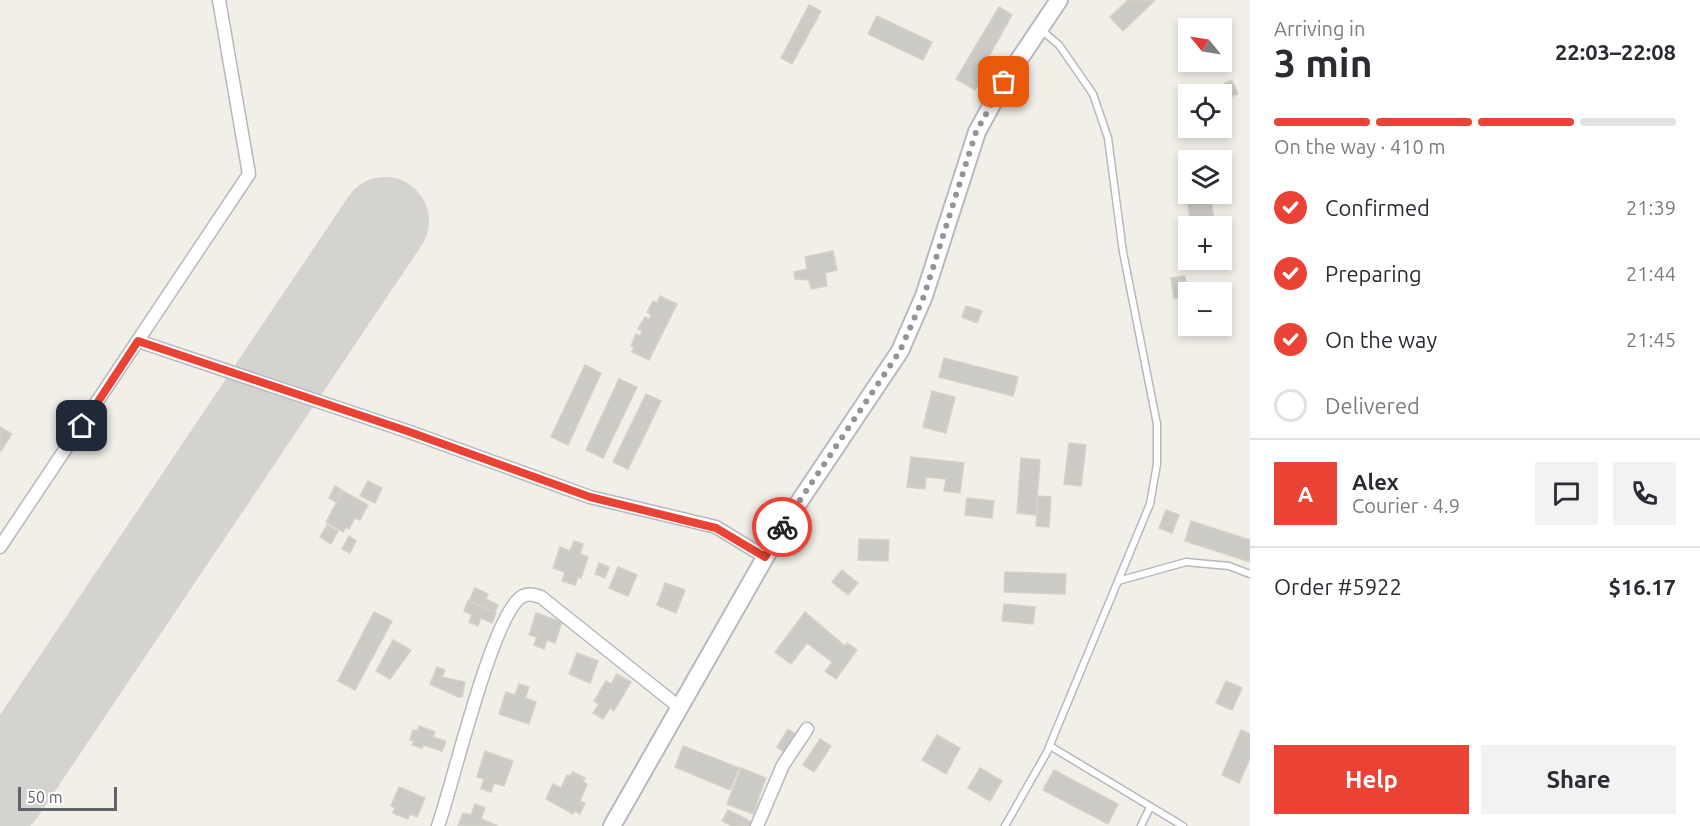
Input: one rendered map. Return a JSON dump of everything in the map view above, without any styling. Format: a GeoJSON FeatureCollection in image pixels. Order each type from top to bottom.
{"type":"FeatureCollection","features":[{"type":"Feature","properties":{"kind":"street"},"geometry":{"type":"LineString","coordinates":[[0,548],[249,174],[219,0]]}},
{"type":"Feature","properties":{"kind":"street"},"geometry":{"type":"LineString","coordinates":[[612,826],[783,526],[900,351],[924,296],[976,132],[1004,82],[1059,0]]}},
{"type":"Feature","properties":{"kind":"street"},"geometry":{"type":"LineString","coordinates":[[138,341],[407,431],[590,497],[716,528],[765,557]]}},
{"type":"Feature","properties":{"kind":"street"},"geometry":{"type":"LineString","coordinates":[[438,826],[482,677],[514,603],[522,596],[532,594],[541,597],[679,707]]}},
{"type":"Feature","properties":{"kind":"street"},"geometry":{"type":"LineString","coordinates":[[757,826],[783,765],[807,729]]}},
{"type":"Feature","properties":{"kind":"lane"},"geometry":{"type":"LineString","coordinates":[[1005,826],[1050,746],[1150,504],[1157,464],[1156,424],[1123,252],[1108,138],[1093,94],[1059,45],[1040,28]]}},
{"type":"Feature","properties":{"kind":"lane"},"geometry":{"type":"LineString","coordinates":[[1118,581],[1186,562],[1229,566],[1250,574]]}},
{"type":"Feature","properties":{"kind":"lane"},"geometry":{"type":"LineString","coordinates":[[1050,746],[1183,826]]}},
{"type":"Feature","properties":{"kind":"lane"},"geometry":{"type":"LineString","coordinates":[[1141,826],[1150,807]]}},
{"type":"Feature","properties":{"kind":"building"},"geometry":{"type":"Polygon","coordinates":[[[1128,0],[1155,0],[1123,31],[1110,17],[1128,0]]]}},
{"type":"Feature","properties":{"kind":"building"},"geometry":{"type":"Polygon","coordinates":[[[809,5],[821,11],[792,64],[781,58],[809,5]]]}},
{"type":"Feature","properties":{"kind":"building"},"geometry":{"type":"Polygon","coordinates":[[[999,7],[1012,15],[989,56],[993,58],[975,90],[956,79],[999,7]]]}},
{"type":"Feature","properties":{"kind":"building"},"geometry":{"type":"Polygon","coordinates":[[[877,16],[932,42],[923,60],[868,34],[877,16]]]}},
{"type":"Feature","properties":{"kind":"building"},"geometry":{"type":"Polygon","coordinates":[[[1232,80],[1238,94],[1232,96],[1232,84],[1225,83],[1232,80]]]}},
{"type":"Feature","properties":{"kind":"building"},"geometry":{"type":"Polygon","coordinates":[[[1188,204],[1212,204],[1213,216],[1190,216],[1188,204]]]}},
{"type":"Feature","properties":{"kind":"building"},"geometry":{"type":"Polygon","coordinates":[[[833,251],[837,270],[825,273],[827,286],[811,289],[809,280],[795,279],[794,272],[807,269],[805,257],[833,251]]]}},
{"type":"Feature","properties":{"kind":"building"},"geometry":{"type":"Polygon","coordinates":[[[1185,276],[1186,282],[1178,282],[1178,298],[1174,298],[1171,278],[1185,276]]]}},
{"type":"Feature","properties":{"kind":"building"},"geometry":{"type":"Polygon","coordinates":[[[660,296],[677,304],[649,360],[632,352],[634,348],[631,346],[636,334],[640,336],[642,331],[638,329],[645,317],[649,319],[651,315],[647,312],[653,301],[657,303],[660,296]]]}},
{"type":"Feature","properties":{"kind":"building"},"geometry":{"type":"Polygon","coordinates":[[[966,306],[982,311],[977,323],[962,317],[966,306]]]}},
{"type":"Feature","properties":{"kind":"building"},"geometry":{"type":"Polygon","coordinates":[[[944,358],[1018,377],[1013,396],[939,377],[944,358]]]}},
{"type":"Feature","properties":{"kind":"building"},"geometry":{"type":"Polygon","coordinates":[[[585,365],[601,373],[568,445],[551,437],[585,365]]]}},
{"type":"Feature","properties":{"kind":"building"},"geometry":{"type":"Polygon","coordinates":[[[619,379],[637,387],[603,458],[586,450],[619,379]]]}},
{"type":"Feature","properties":{"kind":"building"},"geometry":{"type":"Polygon","coordinates":[[[932,391],[955,397],[946,433],[923,427],[932,391]]]}},
{"type":"Feature","properties":{"kind":"building"},"geometry":{"type":"Polygon","coordinates":[[[646,394],[661,401],[628,469],[613,462],[646,394]]]}},
{"type":"Feature","properties":{"kind":"building"},"geometry":{"type":"Polygon","coordinates":[[[0,427],[12,434],[0,452],[0,427]]]}},
{"type":"Feature","properties":{"kind":"building"},"geometry":{"type":"Polygon","coordinates":[[[1069,443],[1086,445],[1081,486],[1064,484],[1069,443]]]}},
{"type":"Feature","properties":{"kind":"building"},"geometry":{"type":"Polygon","coordinates":[[[911,457],[964,463],[960,493],[944,491],[946,479],[926,477],[925,489],[907,487],[911,457]]]}},
{"type":"Feature","properties":{"kind":"building"},"geometry":{"type":"Polygon","coordinates":[[[1021,458],[1040,460],[1036,515],[1017,513],[1021,458]]]}},
{"type":"Feature","properties":{"kind":"building"},"geometry":{"type":"Polygon","coordinates":[[[368,481],[382,488],[375,503],[360,496],[368,481]]]}},
{"type":"Feature","properties":{"kind":"building"},"geometry":{"type":"Polygon","coordinates":[[[335,486],[342,490],[336,502],[329,498],[335,486]]]}},
{"type":"Feature","properties":{"kind":"building"},"geometry":{"type":"Polygon","coordinates":[[[343,491],[368,505],[360,520],[355,518],[349,529],[346,527],[343,532],[326,522],[343,491]]]}},
{"type":"Feature","properties":{"kind":"building"},"geometry":{"type":"Polygon","coordinates":[[[1038,496],[1051,497],[1049,527],[1036,526],[1038,496]]]}},
{"type":"Feature","properties":{"kind":"building"},"geometry":{"type":"Polygon","coordinates":[[[967,498],[994,501],[992,518],[965,515],[967,498]]]}},
{"type":"Feature","properties":{"kind":"building"},"geometry":{"type":"Polygon","coordinates":[[[1166,510],[1179,515],[1172,533],[1159,528],[1166,510]]]}},
{"type":"Feature","properties":{"kind":"building"},"geometry":{"type":"Polygon","coordinates":[[[1191,521],[1250,540],[1250,562],[1185,541],[1191,521]]]}},
{"type":"Feature","properties":{"kind":"building"},"geometry":{"type":"Polygon","coordinates":[[[327,525],[338,531],[331,544],[320,537],[327,525]]]}},
{"type":"Feature","properties":{"kind":"building"},"geometry":{"type":"Polygon","coordinates":[[[349,536],[356,541],[350,553],[342,549],[349,536]]]}},
{"type":"Feature","properties":{"kind":"building"},"geometry":{"type":"Polygon","coordinates":[[[859,539],[889,540],[888,561],[858,560],[859,539]]]}},
{"type":"Feature","properties":{"kind":"building"},"geometry":{"type":"Polygon","coordinates":[[[574,541],[583,544],[580,554],[588,557],[581,578],[578,577],[575,585],[562,581],[565,572],[553,568],[560,547],[570,551],[574,541]]]}},
{"type":"Feature","properties":{"kind":"building"},"geometry":{"type":"Polygon","coordinates":[[[599,563],[609,567],[605,578],[595,574],[599,563]]]}},
{"type":"Feature","properties":{"kind":"building"},"geometry":{"type":"Polygon","coordinates":[[[618,567],[637,575],[628,596],[609,588],[618,567]]]}},
{"type":"Feature","properties":{"kind":"building"},"geometry":{"type":"Polygon","coordinates":[[[842,570],[858,583],[848,595],[832,582],[842,570]]]}},
{"type":"Feature","properties":{"kind":"building"},"geometry":{"type":"Polygon","coordinates":[[[1005,572],[1066,574],[1065,594],[1004,592],[1005,572]]]}},
{"type":"Feature","properties":{"kind":"building"},"geometry":{"type":"Polygon","coordinates":[[[665,583],[685,590],[676,613],[657,605],[665,583]]]}},
{"type":"Feature","properties":{"kind":"building"},"geometry":{"type":"Polygon","coordinates":[[[475,588],[488,594],[486,599],[498,605],[495,612],[469,601],[475,588]]]}},
{"type":"Feature","properties":{"kind":"building"},"geometry":{"type":"Polygon","coordinates":[[[468,601],[496,613],[492,623],[481,618],[478,626],[469,622],[472,615],[464,611],[468,601]]]}},
{"type":"Feature","properties":{"kind":"building"},"geometry":{"type":"Polygon","coordinates":[[[1004,604],[1035,607],[1033,624],[1002,621],[1004,604]]]}},
{"type":"Feature","properties":{"kind":"building"},"geometry":{"type":"Polygon","coordinates":[[[374,612],[392,621],[355,690],[338,681],[374,612]]]}},
{"type":"Feature","properties":{"kind":"building"},"geometry":{"type":"Polygon","coordinates":[[[805,612],[845,646],[847,643],[857,650],[836,679],[825,671],[832,662],[807,643],[791,664],[775,652],[805,612]]]}},
{"type":"Feature","properties":{"kind":"building"},"geometry":{"type":"Polygon","coordinates":[[[536,613],[562,622],[555,643],[547,640],[544,649],[534,645],[537,637],[529,635],[536,613]]]}},
{"type":"Feature","properties":{"kind":"building"},"geometry":{"type":"Polygon","coordinates":[[[393,640],[411,650],[390,679],[376,671],[393,640]]]}},
{"type":"Feature","properties":{"kind":"building"},"geometry":{"type":"Polygon","coordinates":[[[577,653],[598,661],[590,683],[569,674],[577,653]]]}},
{"type":"Feature","properties":{"kind":"building"},"geometry":{"type":"Polygon","coordinates":[[[437,667],[445,670],[442,677],[465,682],[462,697],[430,684],[437,667]]]}},
{"type":"Feature","properties":{"kind":"building"},"geometry":{"type":"Polygon","coordinates":[[[617,674],[631,682],[614,711],[610,708],[603,719],[593,713],[599,704],[594,701],[606,681],[611,684],[617,674]]]}},
{"type":"Feature","properties":{"kind":"building"},"geometry":{"type":"Polygon","coordinates":[[[1226,681],[1242,688],[1232,710],[1216,703],[1226,681]]]}},
{"type":"Feature","properties":{"kind":"building"},"geometry":{"type":"Polygon","coordinates":[[[519,684],[529,687],[525,698],[536,702],[529,724],[499,714],[506,692],[515,695],[519,684]]]}},
{"type":"Feature","properties":{"kind":"building"},"geometry":{"type":"Polygon","coordinates":[[[419,726],[435,732],[433,737],[446,741],[442,751],[423,745],[422,748],[412,745],[414,741],[410,740],[413,730],[417,731],[419,726]]]}},
{"type":"Feature","properties":{"kind":"building"},"geometry":{"type":"Polygon","coordinates":[[[788,729],[795,734],[784,752],[777,747],[788,729]]]}},
{"type":"Feature","properties":{"kind":"building"},"geometry":{"type":"Polygon","coordinates":[[[1241,730],[1250,734],[1250,758],[1239,783],[1222,775],[1241,730]]]}},
{"type":"Feature","properties":{"kind":"building"},"geometry":{"type":"Polygon","coordinates":[[[937,735],[960,748],[946,774],[922,760],[937,735]]]}},
{"type":"Feature","properties":{"kind":"building"},"geometry":{"type":"Polygon","coordinates":[[[820,739],[831,746],[814,772],[803,765],[820,739]]]}},
{"type":"Feature","properties":{"kind":"building"},"geometry":{"type":"Polygon","coordinates":[[[683,746],[739,768],[730,790],[675,767],[683,746]]]}},
{"type":"Feature","properties":{"kind":"building"},"geometry":{"type":"Polygon","coordinates":[[[485,751],[513,761],[504,786],[494,783],[491,792],[481,789],[484,779],[477,777],[485,751]]]}},
{"type":"Feature","properties":{"kind":"building"},"geometry":{"type":"Polygon","coordinates":[[[741,768],[766,778],[753,814],[727,804],[741,768]]]}},
{"type":"Feature","properties":{"kind":"building"},"geometry":{"type":"Polygon","coordinates":[[[980,768],[1002,781],[990,801],[968,788],[980,768]]]}},
{"type":"Feature","properties":{"kind":"building"},"geometry":{"type":"Polygon","coordinates":[[[1054,770],[1118,804],[1108,824],[1043,790],[1054,770]]]}},
{"type":"Feature","properties":{"kind":"building"},"geometry":{"type":"Polygon","coordinates":[[[573,772],[585,778],[583,782],[587,784],[580,801],[585,803],[580,814],[575,811],[573,814],[546,799],[553,784],[561,788],[567,775],[570,776],[573,772]]]}},
{"type":"Feature","properties":{"kind":"building"},"geometry":{"type":"Polygon","coordinates":[[[399,787],[425,798],[417,817],[410,814],[408,819],[393,813],[395,808],[391,806],[399,787]]]}},
{"type":"Feature","properties":{"kind":"building"},"geometry":{"type":"Polygon","coordinates":[[[475,804],[485,808],[481,819],[498,826],[458,826],[463,813],[471,815],[475,804]]]}},
{"type":"Feature","properties":{"kind":"building"},"geometry":{"type":"Polygon","coordinates":[[[728,810],[752,822],[750,826],[732,826],[722,821],[728,810]]]}},
{"type":"Feature","properties":{"kind":"runway"},"geometry":{"type":"LineString","coordinates":[[0,794],[385,221]]}},
{"type":"Feature","properties":{"kind":"way so far"},"geometry":{"type":"LineString","coordinates":[[782,527],[900,351],[924,296],[976,132],[1004,82]]}},
{"type":"Feature","properties":{"kind":"route"},"geometry":{"type":"LineString","coordinates":[[82,426],[138,341],[407,431],[590,497],[716,528],[765,557],[782,527]]}}]}
